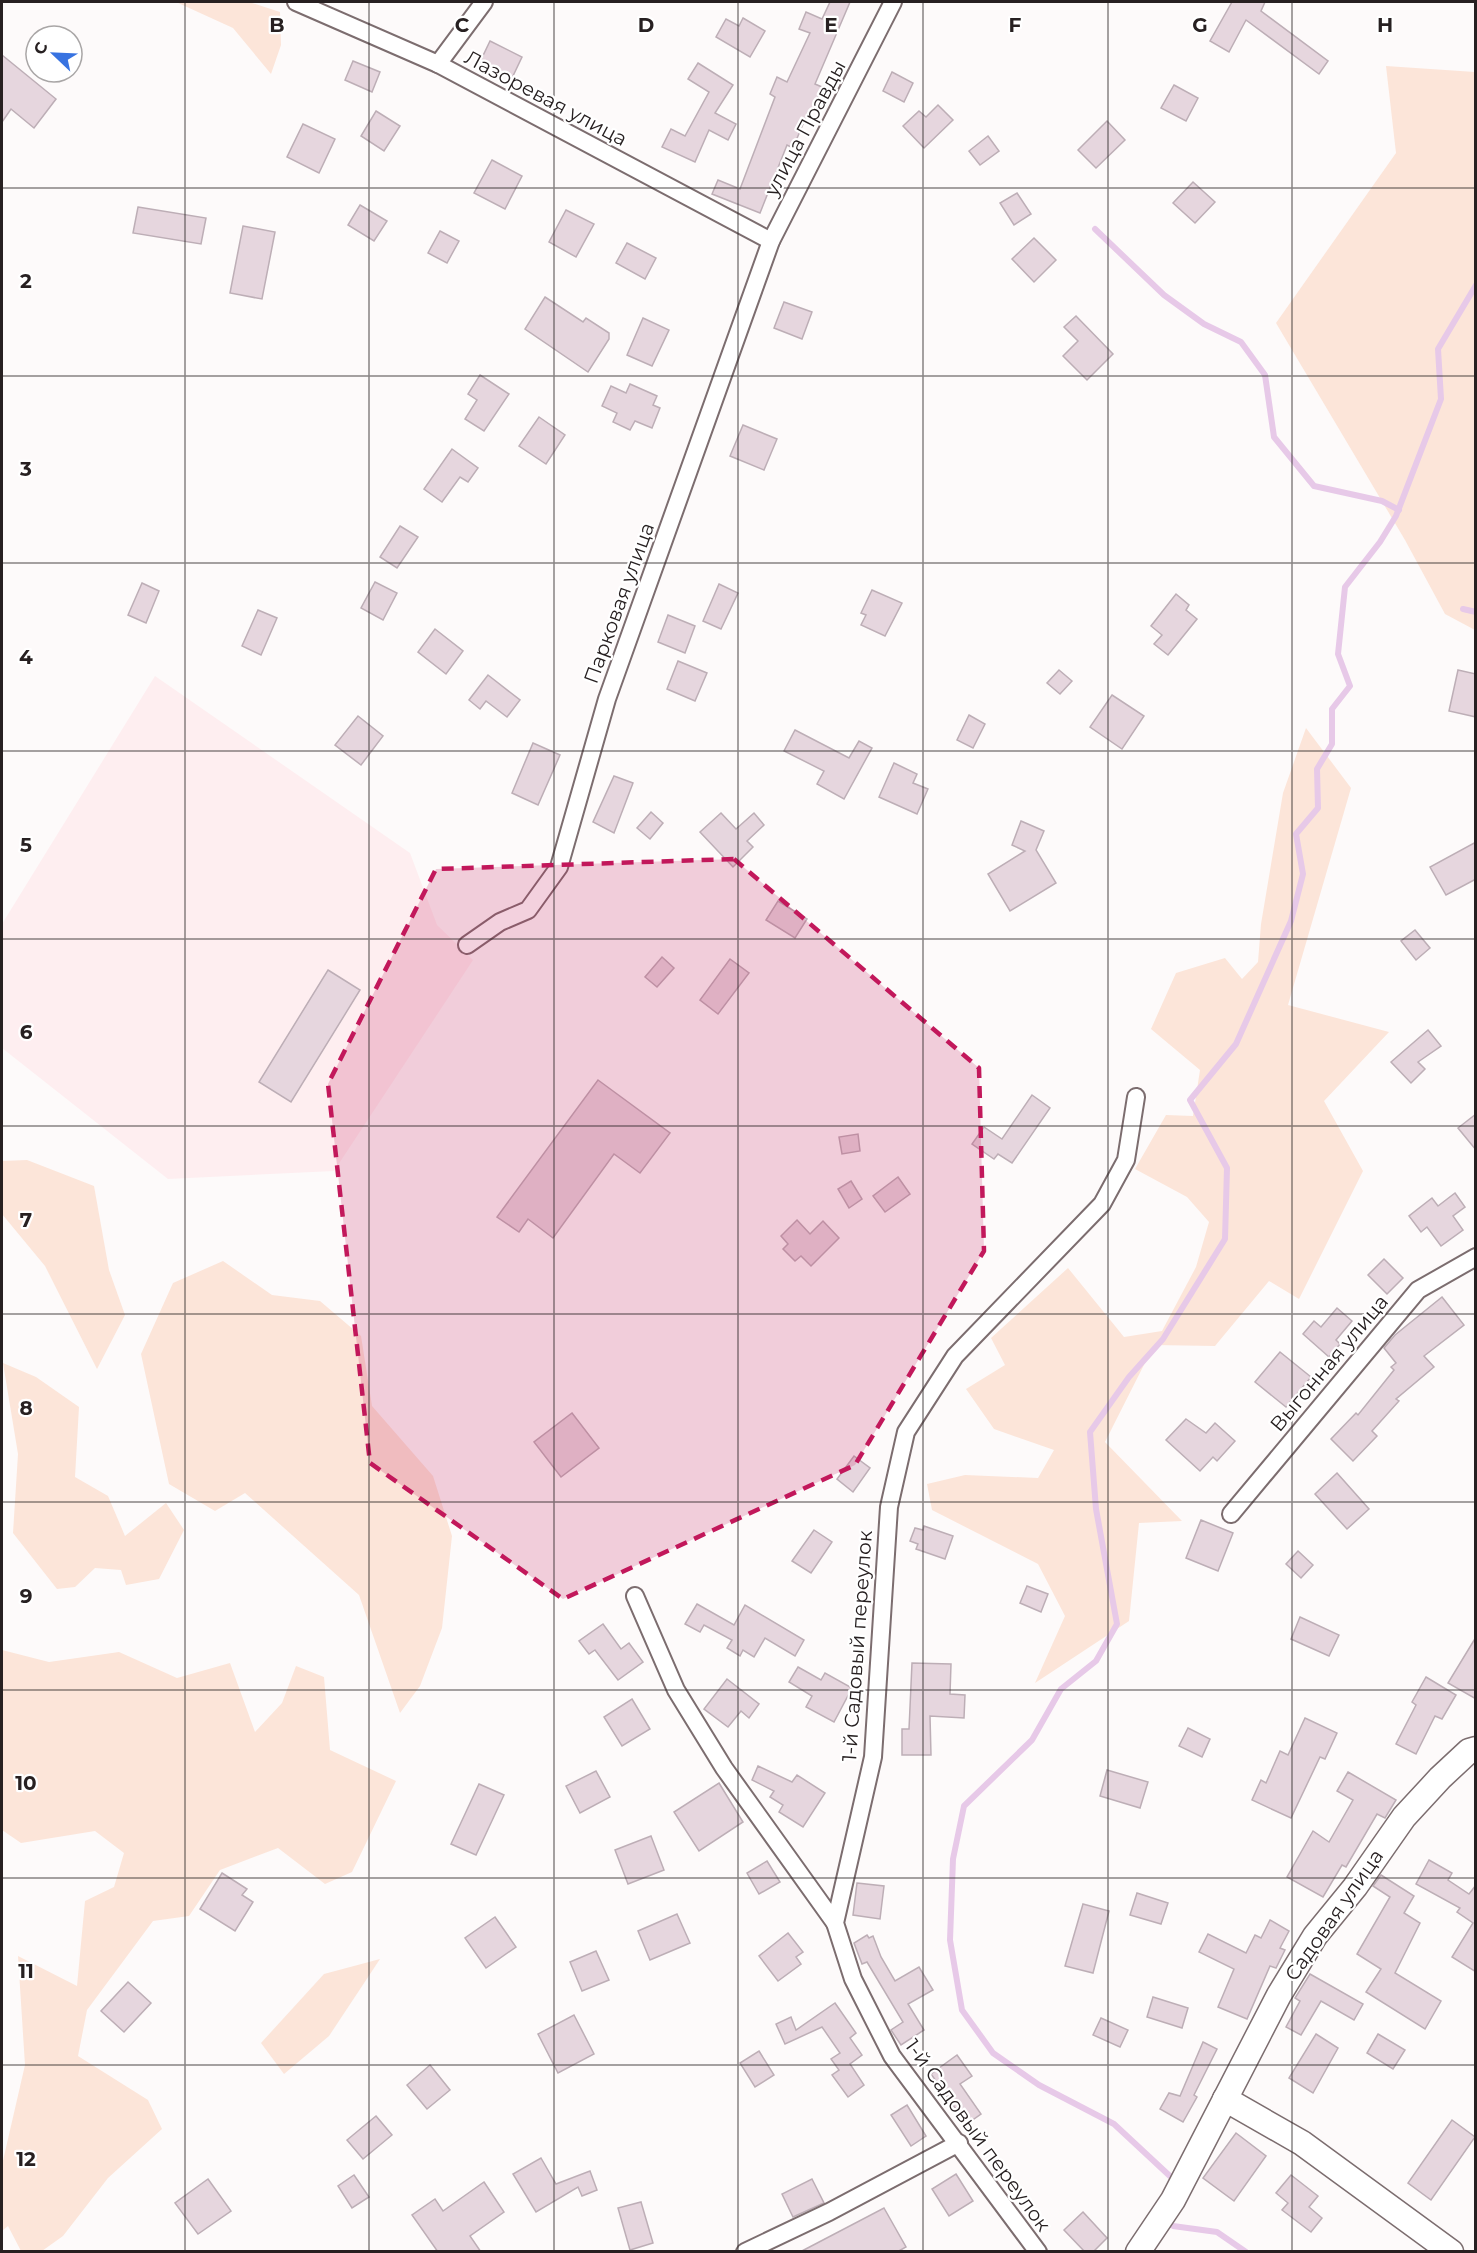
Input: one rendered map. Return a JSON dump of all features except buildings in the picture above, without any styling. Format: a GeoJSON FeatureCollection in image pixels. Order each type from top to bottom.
{"type":"FeatureCollection","features":[{"type":"Feature","properties":{"kind":"street","name":"Лазоревая улица"},"geometry":{"type":"LineString","coordinates":[[296,2],[438,64],[771,241]]}},
{"type":"Feature","properties":{"kind":"street"},"geometry":{"type":"LineString","coordinates":[[438,64],[484,2]]}},
{"type":"Feature","properties":{"kind":"street","name":"улица Правды"},"geometry":{"type":"LineString","coordinates":[[771,241],[892,2]]}},
{"type":"Feature","properties":{"kind":"street","name":"Парковая улица"},"geometry":{"type":"LineString","coordinates":[[467,945],[500,922],[528,910],[559,867],[607,699],[771,241]]}},
{"type":"Feature","properties":{"kind":"street","name":"1-й Садовый переулок"},"geometry":{"type":"LineString","coordinates":[[1038,2252],[892,2056],[853,1979],[835,1923],[873,1757],[889,1508],[906,1432],[955,1356],[1102,1204],[1126,1160],[1136,1097]]}},
{"type":"Feature","properties":{"kind":"street","name":"Выгонная улица"},"geometry":{"type":"LineString","coordinates":[[1231,1514],[1418,1290],[1476,1257]]}},
{"type":"Feature","properties":{"kind":"street"},"geometry":{"type":"LineString","coordinates":[[635,1596],[676,1689],[712,1749],[835,1923]]}},
{"type":"Feature","properties":{"kind":"street","name":"Садовая улица"},"geometry":{"type":"LineString","coordinates":[[1144,2243],[1173,2200],[1279,1995],[1315,1936],[1355,1887],[1404,1817],[1440,1778],[1469,1751],[1476,1749]]}},
{"type":"Feature","properties":{"kind":"street"},"geometry":{"type":"LineString","coordinates":[[1225,2099],[1302,2143],[1451,2252]]}},
{"type":"Feature","properties":{"kind":"street"},"geometry":{"type":"LineString","coordinates":[[745,2252],[829,2212],[959,2143]]}},
{"type":"Feature","properties":{"kind":"highlighted area"},"geometry":{"type":"Polygon","coordinates":[[[734,859],[979,1068],[984,1251],[855,1465],[563,1599],[370,1463],[328,1084],[436,869],[734,859]]]}},
{"type":"Feature","properties":{"kind":"shaded area"},"geometry":{"type":"Polygon","coordinates":[[[176,2],[249,2],[280,12],[281,45],[271,74],[233,28],[176,2]]]}},
{"type":"Feature","properties":{"kind":"shaded area"},"geometry":{"type":"Polygon","coordinates":[[[1386,66],[1475,72],[1475,630],[1445,614],[1405,540],[1276,323],[1396,153],[1386,66]]]}},
{"type":"Feature","properties":{"kind":"shaded area"},"geometry":{"type":"Polygon","coordinates":[[[155,676],[410,853],[437,925],[473,960],[334,1171],[168,1179],[2,1048],[2,924],[155,676]]]}},
{"type":"Feature","properties":{"kind":"shaded area"},"geometry":{"type":"Polygon","coordinates":[[[1306,728],[1351,788],[1288,1005],[1389,1032],[1324,1101],[1363,1171],[1299,1299],[1269,1281],[1215,1346],[1154,1345],[1105,1442],[1182,1521],[1139,1523],[1129,1621],[1035,1683],[1065,1616],[1038,1564],[932,1510],[927,1484],[965,1475],[1038,1478],[1054,1450],[994,1429],[966,1389],[1005,1365],[991,1338],[1068,1268],[1124,1337],[1162,1331],[1196,1267],[1209,1222],[1187,1197],[1135,1169],[1166,1115],[1193,1116],[1200,1070],[1151,1029],[1176,973],[1225,958],[1242,979],[1258,962],[1261,924],[1283,793],[1306,728]]]}},
{"type":"Feature","properties":{"kind":"shaded area"},"geometry":{"type":"Polygon","coordinates":[[[27,1160],[94,1186],[109,1270],[125,1315],[97,1369],[45,1266],[2,1214],[2,1161],[27,1160]]]}},
{"type":"Feature","properties":{"kind":"shaded area"},"geometry":{"type":"Polygon","coordinates":[[[223,1261],[272,1295],[320,1301],[361,1336],[372,1406],[433,1476],[452,1536],[442,1628],[420,1686],[400,1713],[359,1595],[245,1493],[215,1511],[169,1484],[141,1354],[173,1283],[223,1261]]]}},
{"type":"Feature","properties":{"kind":"shaded area"},"geometry":{"type":"Polygon","coordinates":[[[3,1363],[36,1377],[79,1407],[75,1477],[108,1496],[125,1536],[166,1503],[184,1530],[159,1579],[126,1585],[121,1570],[95,1568],[75,1587],[57,1589],[13,1533],[18,1454],[3,1363]]]}},
{"type":"Feature","properties":{"kind":"shaded area"},"geometry":{"type":"Polygon","coordinates":[[[2,1650],[49,1662],[119,1652],[177,1678],[230,1663],[255,1732],[282,1703],[296,1666],[324,1677],[330,1750],[396,1781],[352,1872],[325,1884],[278,1848],[220,1870],[189,1916],[153,1921],[87,2010],[78,2056],[148,2100],[162,2129],[108,2178],[63,2236],[42,2251],[21,2251],[8,2226],[2,2231],[2,2165],[25,2065],[18,1956],[77,1986],[85,1901],[114,1887],[124,1853],[95,1831],[21,1843],[2,1830],[2,1650]]]}},
{"type":"Feature","properties":{"kind":"shaded area"},"geometry":{"type":"Polygon","coordinates":[[[380,1959],[329,2036],[284,2074],[261,2043],[324,1974],[380,1959]]]}},
{"type":"Feature","properties":{"kind":"waterway"},"geometry":{"type":"LineString","coordinates":[[1095,229],[1164,295],[1204,324],[1241,342],[1265,375],[1274,437],[1314,486],[1382,501],[1399,510]]}},
{"type":"Feature","properties":{"kind":"waterway"},"geometry":{"type":"LineString","coordinates":[[1171,2182],[1172,2178],[1114,2124],[1039,2085],[993,2053],[962,2010],[950,1940],[953,1859],[964,1806],[1032,1740],[1061,1689],[1096,1661],[1117,1624],[1096,1509],[1090,1432],[1129,1377],[1163,1339],[1225,1239],[1227,1168],[1190,1100],[1236,1044],[1291,921],[1303,874],[1296,834],[1318,808],[1317,769],[1332,744],[1332,709],[1350,686],[1338,654],[1345,587],[1380,542],[1396,516],[1441,399],[1438,349],[1476,285]]}},
{"type":"Feature","properties":{"kind":"waterway"},"geometry":{"type":"LineString","coordinates":[[1463,609],[1476,612]]}},
{"type":"Feature","properties":{"kind":"waterway"},"geometry":{"type":"LineString","coordinates":[[1167,2220],[1173,2226],[1217,2232],[1246,2252]]}}]}
